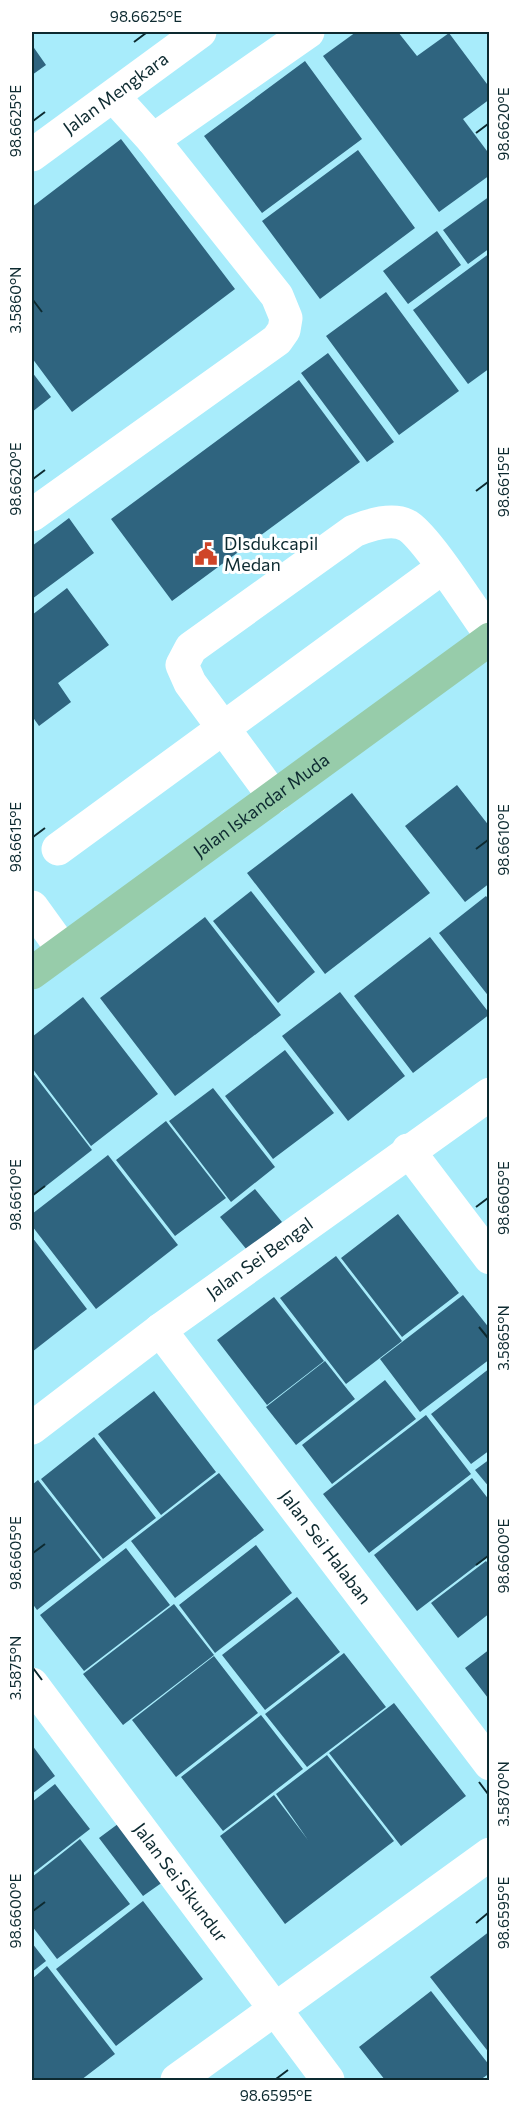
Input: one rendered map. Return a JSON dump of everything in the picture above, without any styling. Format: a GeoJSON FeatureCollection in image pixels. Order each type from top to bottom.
{"type":"FeatureCollection","features":[{"type":"Feature","properties":{"kind":"main road","name":"Jalan Iskandar Muda"},"geometry":{"type":"LineString","coordinates":[[32,973],[489,639]]}},
{"type":"Feature","properties":{"kind":"street","name":"Jalan Mengkara"},"geometry":{"type":"LineString","coordinates":[[32,155],[200,32]]}},
{"type":"Feature","properties":{"kind":"street"},"geometry":{"type":"LineString","coordinates":[[153,140],[308,32]]}},
{"type":"Feature","properties":{"kind":"street"},"geometry":{"type":"LineString","coordinates":[[32,516],[230,376],[277,340],[284,330],[284,308],[277,296],[153,140],[114,97]]}},
{"type":"Feature","properties":{"kind":"street"},"geometry":{"type":"LineString","coordinates":[[274,797],[185,673],[183,665],[191,648],[354,531],[385,522],[407,526],[442,568],[489,634]]}},
{"type":"Feature","properties":{"kind":"street"},"geometry":{"type":"LineString","coordinates":[[58,849],[442,568]]}},
{"type":"Feature","properties":{"kind":"street"},"geometry":{"type":"LineString","coordinates":[[32,907],[63,950]]}},
{"type":"Feature","properties":{"kind":"street","name":"Jalan Sei Bengal"},"geometry":{"type":"LineString","coordinates":[[32,1428],[160,1330],[489,1094]]}},
{"type":"Feature","properties":{"kind":"street"},"geometry":{"type":"LineString","coordinates":[[408,1150],[489,1258]]}},
{"type":"Feature","properties":{"kind":"street","name":"Jalan Sei Halaban"},"geometry":{"type":"LineString","coordinates":[[160,1330],[489,1764]]}},
{"type":"Feature","properties":{"kind":"street","name":"Jalan Sei Sikundur"},"geometry":{"type":"LineString","coordinates":[[32,1684],[328,2080]]}},
{"type":"Feature","properties":{"kind":"street"},"geometry":{"type":"LineString","coordinates":[[177,2080],[489,1854]]}},
{"type":"Feature","properties":{"kind":"building"},"geometry":{"type":"Polygon","coordinates":[[[356,32],[398,32],[417,56],[449,33],[490,88],[490,99],[463,119],[490,155],[490,175],[439,212],[323,56],[356,32]]]}},
{"type":"Feature","properties":{"kind":"building"},"geometry":{"type":"Polygon","coordinates":[[[32,45],[46,65],[32,75],[32,45]]]}},
{"type":"Feature","properties":{"kind":"building"},"geometry":{"type":"Polygon","coordinates":[[[305,61],[362,139],[262,213],[204,136],[305,61]]]}},
{"type":"Feature","properties":{"kind":"building"},"geometry":{"type":"Polygon","coordinates":[[[121,139],[235,289],[72,412],[32,358],[32,207],[121,139]]]}},
{"type":"Feature","properties":{"kind":"building"},"geometry":{"type":"Polygon","coordinates":[[[358,150],[415,228],[320,299],[262,221],[358,150]]]}},
{"type":"Feature","properties":{"kind":"building"},"geometry":{"type":"Polygon","coordinates":[[[490,196],[490,248],[468,264],[443,230],[490,196]]]}},
{"type":"Feature","properties":{"kind":"building"},"geometry":{"type":"Polygon","coordinates":[[[437,231],[461,265],[408,304],[383,271],[437,231]]]}},
{"type":"Feature","properties":{"kind":"building"},"geometry":{"type":"Polygon","coordinates":[[[490,253],[490,368],[468,384],[413,310],[490,253]]]}},
{"type":"Feature","properties":{"kind":"building"},"geometry":{"type":"Polygon","coordinates":[[[386,292],[459,391],[399,435],[326,336],[386,292]]]}},
{"type":"Feature","properties":{"kind":"building"},"geometry":{"type":"Polygon","coordinates":[[[328,353],[394,442],[367,462],[301,373],[328,353]]]}},
{"type":"Feature","properties":{"kind":"building"},"geometry":{"type":"Polygon","coordinates":[[[32,372],[51,397],[32,412],[32,372]]]}},
{"type":"Feature","properties":{"kind":"building"},"geometry":{"type":"Polygon","coordinates":[[[299,380],[360,462],[172,601],[111,519],[299,380]]]}},
{"type":"Feature","properties":{"kind":"building"},"geometry":{"type":"Polygon","coordinates":[[[69,518],[94,553],[32,599],[32,546],[69,518]]]}},
{"type":"Feature","properties":{"kind":"building"},"geometry":{"type":"Polygon","coordinates":[[[67,588],[109,645],[58,683],[71,702],[39,726],[32,716],[32,615],[67,588]]]}},
{"type":"Feature","properties":{"kind":"building"},"geometry":{"type":"Polygon","coordinates":[[[457,785],[490,827],[490,883],[465,902],[405,826],[457,785]]]}},
{"type":"Feature","properties":{"kind":"building"},"geometry":{"type":"Polygon","coordinates":[[[352,793],[430,893],[325,974],[247,873],[352,793]]]}},
{"type":"Feature","properties":{"kind":"building"},"geometry":{"type":"Polygon","coordinates":[[[251,891],[315,972],[278,1003],[213,921],[251,891]]]}},
{"type":"Feature","properties":{"kind":"building"},"geometry":{"type":"Polygon","coordinates":[[[486,896],[490,901],[490,998],[439,933],[486,896]]]}},
{"type":"Feature","properties":{"kind":"building"},"geometry":{"type":"Polygon","coordinates":[[[205,917],[281,1015],[175,1096],[100,998],[205,917]]]}},
{"type":"Feature","properties":{"kind":"building"},"geometry":{"type":"Polygon","coordinates":[[[430,937],[490,1014],[413,1073],[354,996],[430,937]]]}},
{"type":"Feature","properties":{"kind":"building"},"geometry":{"type":"Polygon","coordinates":[[[340,992],[405,1076],[348,1121],[282,1036],[340,992]]]}},
{"type":"Feature","properties":{"kind":"building"},"geometry":{"type":"Polygon","coordinates":[[[83,997],[158,1094],[91,1146],[32,1068],[32,1037],[83,997]]]}},
{"type":"Feature","properties":{"kind":"building"},"geometry":{"type":"Polygon","coordinates":[[[285,1050],[334,1113],[273,1159],[225,1096],[285,1050]]]}},
{"type":"Feature","properties":{"kind":"building"},"geometry":{"type":"Polygon","coordinates":[[[32,1072],[92,1150],[32,1197],[32,1072]]]}},
{"type":"Feature","properties":{"kind":"building"},"geometry":{"type":"Polygon","coordinates":[[[213,1088],[275,1167],[231,1202],[169,1121],[213,1088]]]}},
{"type":"Feature","properties":{"kind":"building"},"geometry":{"type":"Polygon","coordinates":[[[166,1121],[226,1198],[175,1236],[116,1160],[166,1121]]]}},
{"type":"Feature","properties":{"kind":"building"},"geometry":{"type":"Polygon","coordinates":[[[108,1155],[178,1245],[96,1309],[32,1226],[32,1214],[108,1155]]]}},
{"type":"Feature","properties":{"kind":"building"},"geometry":{"type":"Polygon","coordinates":[[[255,1189],[282,1222],[247,1250],[220,1217],[255,1189]]]}},
{"type":"Feature","properties":{"kind":"building"},"geometry":{"type":"Polygon","coordinates":[[[398,1214],[459,1293],[402,1337],[341,1258],[398,1214]]]}},
{"type":"Feature","properties":{"kind":"building"},"geometry":{"type":"Polygon","coordinates":[[[32,1237],[87,1309],[32,1352],[32,1237]]]}},
{"type":"Feature","properties":{"kind":"building"},"geometry":{"type":"Polygon","coordinates":[[[336,1256],[402,1341],[346,1384],[280,1298],[336,1256]]]}},
{"type":"Feature","properties":{"kind":"building"},"geometry":{"type":"Polygon","coordinates":[[[463,1295],[490,1329],[490,1359],[420,1412],[380,1359],[463,1295]]]}},
{"type":"Feature","properties":{"kind":"building"},"geometry":{"type":"Polygon","coordinates":[[[274,1297],[324,1361],[267,1405],[217,1340],[274,1297]]]}},
{"type":"Feature","properties":{"kind":"building"},"geometry":{"type":"Polygon","coordinates":[[[325,1361],[355,1399],[296,1445],[266,1407],[325,1361]]]}},
{"type":"Feature","properties":{"kind":"building"},"geometry":{"type":"Polygon","coordinates":[[[490,1368],[490,1450],[471,1464],[431,1414],[490,1368]]]}},
{"type":"Feature","properties":{"kind":"building"},"geometry":{"type":"Polygon","coordinates":[[[385,1380],[416,1419],[332,1484],[302,1445],[385,1380]]]}},
{"type":"Feature","properties":{"kind":"building"},"geometry":{"type":"Polygon","coordinates":[[[154,1391],[216,1472],[161,1515],[98,1434],[154,1391]]]}},
{"type":"Feature","properties":{"kind":"building"},"geometry":{"type":"Polygon","coordinates":[[[426,1415],[471,1474],[369,1553],[323,1494],[426,1415]]]}},
{"type":"Feature","properties":{"kind":"building"},"geometry":{"type":"Polygon","coordinates":[[[94,1437],[156,1518],[103,1559],[41,1479],[94,1437]]]}},
{"type":"Feature","properties":{"kind":"building"},"geometry":{"type":"Polygon","coordinates":[[[490,1459],[490,1488],[475,1470],[490,1459]]]}},
{"type":"Feature","properties":{"kind":"building"},"geometry":{"type":"Polygon","coordinates":[[[219,1473],[264,1530],[175,1598],[131,1541],[219,1473]]]}},
{"type":"Feature","properties":{"kind":"building"},"geometry":{"type":"Polygon","coordinates":[[[472,1478],[490,1501],[490,1555],[417,1611],[374,1555],[472,1478]]]}},
{"type":"Feature","properties":{"kind":"building"},"geometry":{"type":"Polygon","coordinates":[[[38,1480],[101,1560],[37,1610],[32,1603],[32,1485],[38,1480]]]}},
{"type":"Feature","properties":{"kind":"building"},"geometry":{"type":"Polygon","coordinates":[[[256,1545],[292,1593],[215,1653],[179,1605],[256,1545]]]}},
{"type":"Feature","properties":{"kind":"building"},"geometry":{"type":"Polygon","coordinates":[[[126,1548],[170,1605],[84,1671],[40,1615],[126,1548]]]}},
{"type":"Feature","properties":{"kind":"building"},"geometry":{"type":"Polygon","coordinates":[[[486,1561],[490,1566],[490,1613],[458,1638],[431,1603],[486,1561]]]}},
{"type":"Feature","properties":{"kind":"building"},"geometry":{"type":"Polygon","coordinates":[[[297,1597],[340,1652],[265,1710],[222,1655],[297,1597]]]}},
{"type":"Feature","properties":{"kind":"building"},"geometry":{"type":"Polygon","coordinates":[[[174,1604],[214,1655],[123,1725],[83,1674],[174,1604]]]}},
{"type":"Feature","properties":{"kind":"building"},"geometry":{"type":"Polygon","coordinates":[[[490,1649],[490,1697],[488,1698],[465,1668],[490,1649]]]}},
{"type":"Feature","properties":{"kind":"building"},"geometry":{"type":"Polygon","coordinates":[[[344,1653],[386,1707],[307,1767],[265,1714],[344,1653]]]}},
{"type":"Feature","properties":{"kind":"building"},"geometry":{"type":"Polygon","coordinates":[[[214,1656],[258,1713],[176,1777],[132,1720],[214,1656]]]}},
{"type":"Feature","properties":{"kind":"building"},"geometry":{"type":"Polygon","coordinates":[[[394,1703],[466,1796],[401,1846],[329,1753],[394,1703]]]}},
{"type":"Feature","properties":{"kind":"building"},"geometry":{"type":"Polygon","coordinates":[[[261,1715],[303,1769],[223,1831],[181,1777],[261,1715]]]}},
{"type":"Feature","properties":{"kind":"building"},"geometry":{"type":"Polygon","coordinates":[[[32,1745],[55,1776],[32,1794],[32,1745]]]}},
{"type":"Feature","properties":{"kind":"building"},"geometry":{"type":"Polygon","coordinates":[[[327,1755],[394,1841],[285,1924],[220,1836],[274,1795],[308,1840],[276,1794],[327,1755]]]}},
{"type":"Feature","properties":{"kind":"building"},"geometry":{"type":"Polygon","coordinates":[[[55,1784],[90,1829],[32,1874],[32,1802],[55,1784]]]}},
{"type":"Feature","properties":{"kind":"building"},"geometry":{"type":"Polygon","coordinates":[[[126,1818],[170,1877],[143,1896],[99,1838],[126,1818]]]}},
{"type":"Feature","properties":{"kind":"building"},"geometry":{"type":"Polygon","coordinates":[[[80,1839],[130,1904],[57,1959],[32,1926],[32,1877],[80,1839]]]}},
{"type":"Feature","properties":{"kind":"building"},"geometry":{"type":"Polygon","coordinates":[[[143,1901],[203,1979],[116,2046],[56,1969],[143,1901]]]}},
{"type":"Feature","properties":{"kind":"building"},"geometry":{"type":"Polygon","coordinates":[[[490,1931],[490,2054],[430,1977],[490,1931]]]}},
{"type":"Feature","properties":{"kind":"building"},"geometry":{"type":"Polygon","coordinates":[[[32,1943],[46,1961],[32,1972],[32,1943]]]}},
{"type":"Feature","properties":{"kind":"building"},"geometry":{"type":"Polygon","coordinates":[[[47,1966],[115,2054],[81,2080],[32,2080],[32,1979],[47,1966]]]}},
{"type":"Feature","properties":{"kind":"building"},"geometry":{"type":"Polygon","coordinates":[[[431,1991],[490,2066],[490,2073],[480,2080],[385,2080],[359,2047],[431,1991]]]}},
{"type":"Feature","properties":{"kind":"place","name":"DIsdukcapil Medan"},"geometry":{"type":"Point","coordinates":[206,554]}}]}
